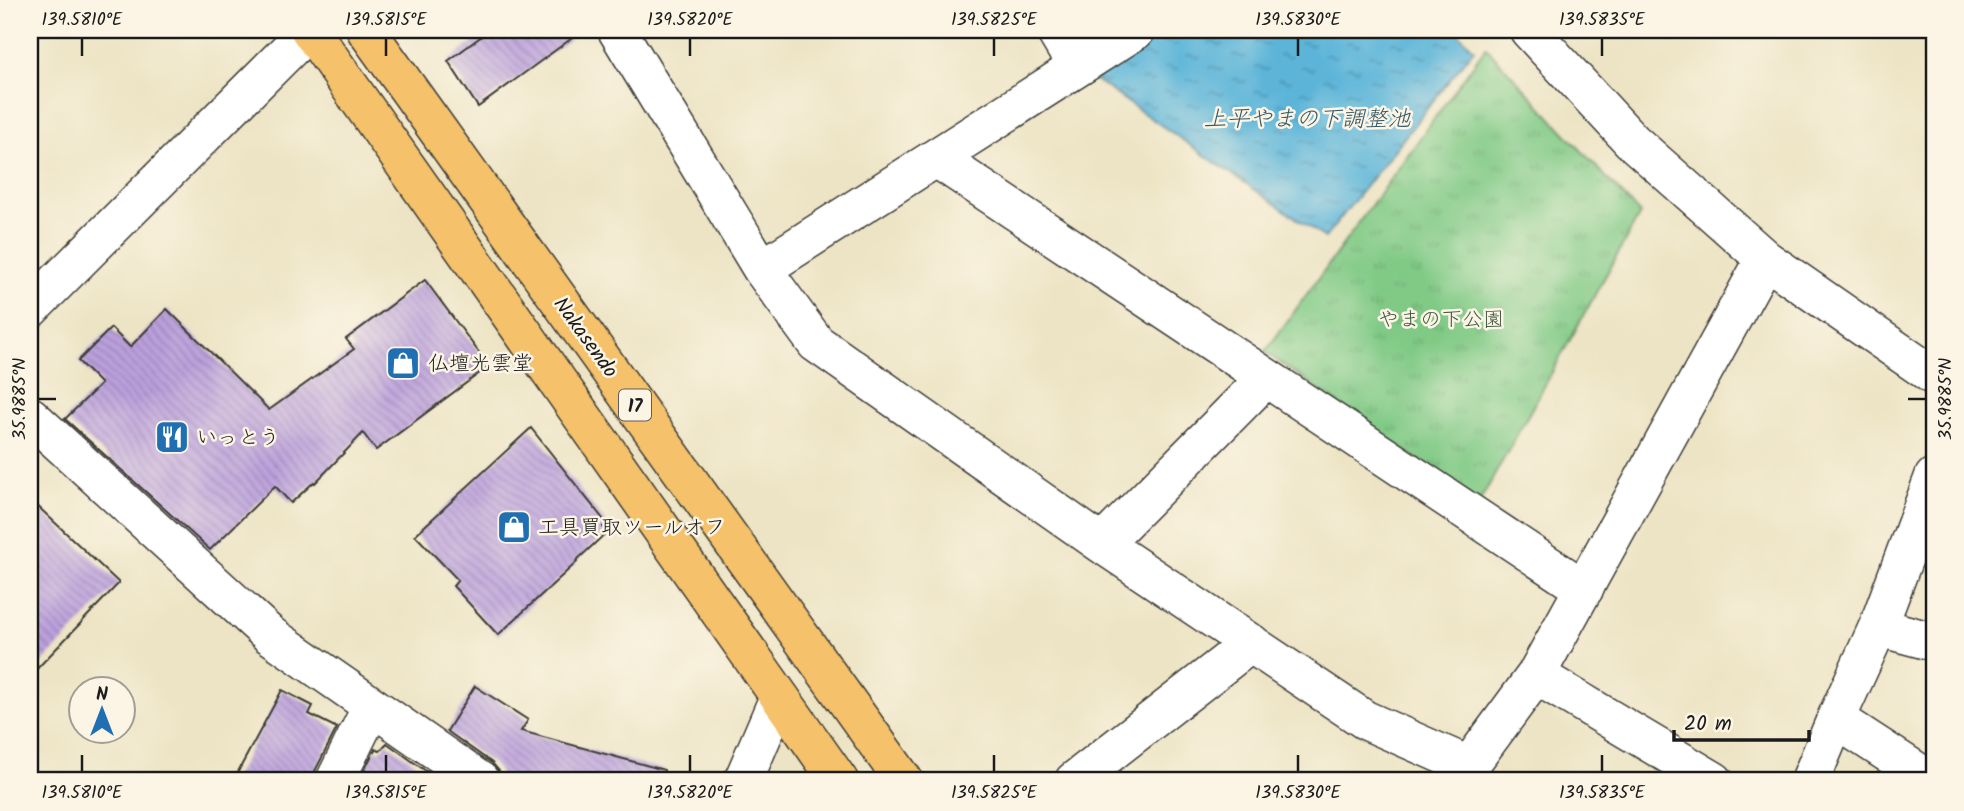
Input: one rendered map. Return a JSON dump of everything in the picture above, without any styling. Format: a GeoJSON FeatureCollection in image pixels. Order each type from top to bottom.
{"type":"FeatureCollection","features":[{"type":"Feature","properties":{"kind":"highway","name":"17"},"geometry":{"type":"LineString","coordinates":[[310,30],[839,781]]}},
{"type":"Feature","properties":{"kind":"highway","name":"Nakasendo"},"geometry":{"type":"LineString","coordinates":[[366,30],[904,781]]}},
{"type":"Feature","properties":{"kind":"street"},"geometry":{"type":"LineString","coordinates":[[30,309],[310,30]]}},
{"type":"Feature","properties":{"kind":"street"},"geometry":{"type":"LineString","coordinates":[[617,30],[762,269],[816,343],[1102,544],[1366,720],[1469,766],[1536,676],[1765,259]]}},
{"type":"Feature","properties":{"kind":"street"},"geometry":{"type":"LineString","coordinates":[[1055,30],[1077,67]]}},
{"type":"Feature","properties":{"kind":"street"},"geometry":{"type":"LineString","coordinates":[[762,269],[1136,30]]}},
{"type":"Feature","properties":{"kind":"street"},"geometry":{"type":"LineString","coordinates":[[1529,30],[1632,141],[1765,259],[1934,376]]}},
{"type":"Feature","properties":{"kind":"street"},"geometry":{"type":"LineString","coordinates":[[936,158],[1584,589]]}},
{"type":"Feature","properties":{"kind":"street"},"geometry":{"type":"LineString","coordinates":[[1102,544],[1266,378]]}},
{"type":"Feature","properties":{"kind":"street"},"geometry":{"type":"LineString","coordinates":[[30,415],[270,635],[480,781]]}},
{"type":"Feature","properties":{"kind":"street"},"geometry":{"type":"LineString","coordinates":[[1810,781],[1878,627],[1934,477]]}},
{"type":"Feature","properties":{"kind":"street"},"geometry":{"type":"LineString","coordinates":[[1878,627],[1934,642]]}},
{"type":"Feature","properties":{"kind":"street"},"geometry":{"type":"LineString","coordinates":[[1074,781],[1251,643]]}},
{"type":"Feature","properties":{"kind":"street"},"geometry":{"type":"LineString","coordinates":[[1536,676],[1714,781]]}},
{"type":"Feature","properties":{"kind":"street"},"geometry":{"type":"LineString","coordinates":[[743,781],[779,697]]}},
{"type":"Feature","properties":{"kind":"street"},"geometry":{"type":"LineString","coordinates":[[335,781],[372,706]]}},
{"type":"Feature","properties":{"kind":"street"},"geometry":{"type":"LineString","coordinates":[[1836,719],[1931,781]]}},
{"type":"Feature","properties":{"kind":"green space","name":"やまの下公園"},"geometry":{"type":"Polygon","coordinates":[[[1486,47],[1640,214],[1479,503],[1265,352],[1486,47]]]}},
{"type":"Feature","properties":{"kind":"water","name":"上平やまの下調整池"},"geometry":{"type":"Polygon","coordinates":[[[1167,30],[1455,30],[1474,49],[1325,238],[1091,77],[1167,30]]]}},
{"type":"Feature","properties":{"kind":"building"},"geometry":{"type":"Polygon","coordinates":[[[490,30],[583,30],[478,107],[448,61],[490,30]]]}},
{"type":"Feature","properties":{"kind":"building"},"geometry":{"type":"Polygon","coordinates":[[[425,280],[489,366],[376,450],[363,433],[315,483],[291,503],[275,486],[210,550],[65,419],[101,384],[78,361],[111,328],[130,347],[167,309],[269,410],[354,349],[346,339],[425,280]]]}},
{"type":"Feature","properties":{"kind":"building"},"geometry":{"type":"Polygon","coordinates":[[[531,428],[607,524],[603,527],[607,532],[498,635],[453,586],[458,580],[415,535],[531,428]]]}},
{"type":"Feature","properties":{"kind":"building"},"geometry":{"type":"Polygon","coordinates":[[[30,499],[119,583],[30,676],[30,499]]]}},
{"type":"Feature","properties":{"kind":"building"},"geometry":{"type":"Polygon","coordinates":[[[475,686],[528,720],[521,731],[664,770],[663,781],[502,781],[499,771],[492,763],[447,731],[475,686]]]}},
{"type":"Feature","properties":{"kind":"building"},"geometry":{"type":"Polygon","coordinates":[[[282,690],[313,706],[309,714],[337,728],[315,771],[313,781],[233,781],[282,690]]]}},
{"type":"Feature","properties":{"kind":"building"},"geometry":{"type":"Polygon","coordinates":[[[387,743],[442,781],[359,781],[375,749],[380,751],[387,743]]]}},
{"type":"Feature","properties":{"kind":"place","name":"仏壇光雲堂"},"geometry":{"type":"Point","coordinates":[403,363]}},
{"type":"Feature","properties":{"kind":"place","name":"いっとう"},"geometry":{"type":"Point","coordinates":[172,437]}},
{"type":"Feature","properties":{"kind":"place","name":"工具買取ツールオフ"},"geometry":{"type":"Point","coordinates":[514,527]}}]}
